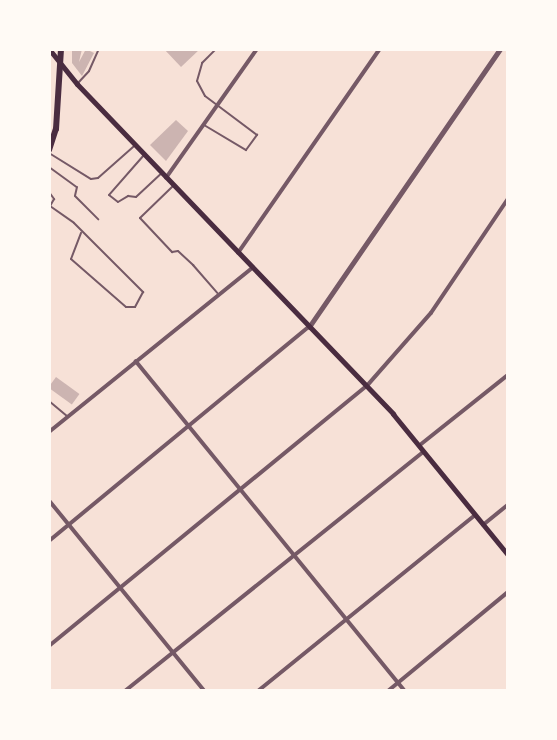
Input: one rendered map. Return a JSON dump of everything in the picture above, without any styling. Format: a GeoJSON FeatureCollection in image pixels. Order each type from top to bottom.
{"type":"FeatureCollection","features":[{"type":"Feature","properties":{"kind":"main road"},"geometry":{"type":"LineString","coordinates":[[49,49],[77,84],[423,448],[508,555]]}},
{"type":"Feature","properties":{"kind":"main road"},"geometry":{"type":"LineString","coordinates":[[49,151],[58,113],[61,49]]}},
{"type":"Feature","properties":{"kind":"street"},"geometry":{"type":"LineString","coordinates":[[164,175],[204,125],[257,49]]}},
{"type":"Feature","properties":{"kind":"street"},"geometry":{"type":"LineString","coordinates":[[238,253],[380,49]]}},
{"type":"Feature","properties":{"kind":"street"},"geometry":{"type":"LineString","coordinates":[[49,541],[310,327],[500,49]]}},
{"type":"Feature","properties":{"kind":"street"},"geometry":{"type":"LineString","coordinates":[[49,646],[366,387],[431,313],[508,199]]}},
{"type":"Feature","properties":{"kind":"street"},"geometry":{"type":"LineString","coordinates":[[49,432],[252,268]]}},
{"type":"Feature","properties":{"kind":"street"},"geometry":{"type":"LineString","coordinates":[[136,361],[405,691]]}},
{"type":"Feature","properties":{"kind":"street"},"geometry":{"type":"LineString","coordinates":[[125,691],[423,448],[508,375]]}},
{"type":"Feature","properties":{"kind":"street"},"geometry":{"type":"LineString","coordinates":[[49,500],[205,691]]}},
{"type":"Feature","properties":{"kind":"street"},"geometry":{"type":"LineString","coordinates":[[483,525],[508,505]]}},
{"type":"Feature","properties":{"kind":"street"},"geometry":{"type":"LineString","coordinates":[[257,691],[475,515]]}},
{"type":"Feature","properties":{"kind":"street"},"geometry":{"type":"LineString","coordinates":[[388,691],[508,592]]}},
{"type":"Feature","properties":{"kind":"lane"},"geometry":{"type":"LineString","coordinates":[[77,84],[89,71],[99,49]]}},
{"type":"Feature","properties":{"kind":"lane"},"geometry":{"type":"LineString","coordinates":[[204,125],[246,150],[257,135],[205,96],[197,81],[202,63],[216,49]]}},
{"type":"Feature","properties":{"kind":"lane"},"geometry":{"type":"LineString","coordinates":[[49,111],[58,113]]}},
{"type":"Feature","properties":{"kind":"lane"},"geometry":{"type":"LineString","coordinates":[[49,151],[91,179],[98,177],[135,145]]}},
{"type":"Feature","properties":{"kind":"lane"},"geometry":{"type":"LineString","coordinates":[[144,155],[108,195],[118,202],[128,197],[136,197],[164,175]]}},
{"type":"Feature","properties":{"kind":"lane"},"geometry":{"type":"LineString","coordinates":[[49,167],[77,187],[75,196],[98,219]]}},
{"type":"Feature","properties":{"kind":"lane"},"geometry":{"type":"LineString","coordinates":[[173,185],[141,218],[172,252],[178,251],[194,265],[219,295]]}},
{"type":"Feature","properties":{"kind":"lane"},"geometry":{"type":"LineString","coordinates":[[49,192],[54,199],[49,207],[74,223],[81,233],[143,292],[135,307],[126,307],[71,259],[81,233]]}},
{"type":"Feature","properties":{"kind":"lane"},"geometry":{"type":"LineString","coordinates":[[49,401],[68,417]]}},
{"type":"Feature","properties":{"kind":"building"},"geometry":{"type":"Polygon","coordinates":[[[72,49],[82,49],[79,62],[86,49],[94,53],[82,76],[72,63],[72,49]]]}},
{"type":"Feature","properties":{"kind":"building"},"geometry":{"type":"Polygon","coordinates":[[[164,49],[200,49],[181,67],[164,49]]]}},
{"type":"Feature","properties":{"kind":"building"},"geometry":{"type":"Polygon","coordinates":[[[176,120],[188,131],[166,161],[150,145],[176,120]]]}},
{"type":"Feature","properties":{"kind":"building"},"geometry":{"type":"Polygon","coordinates":[[[56,377],[79,394],[72,405],[49,388],[56,377]]]}}]}
